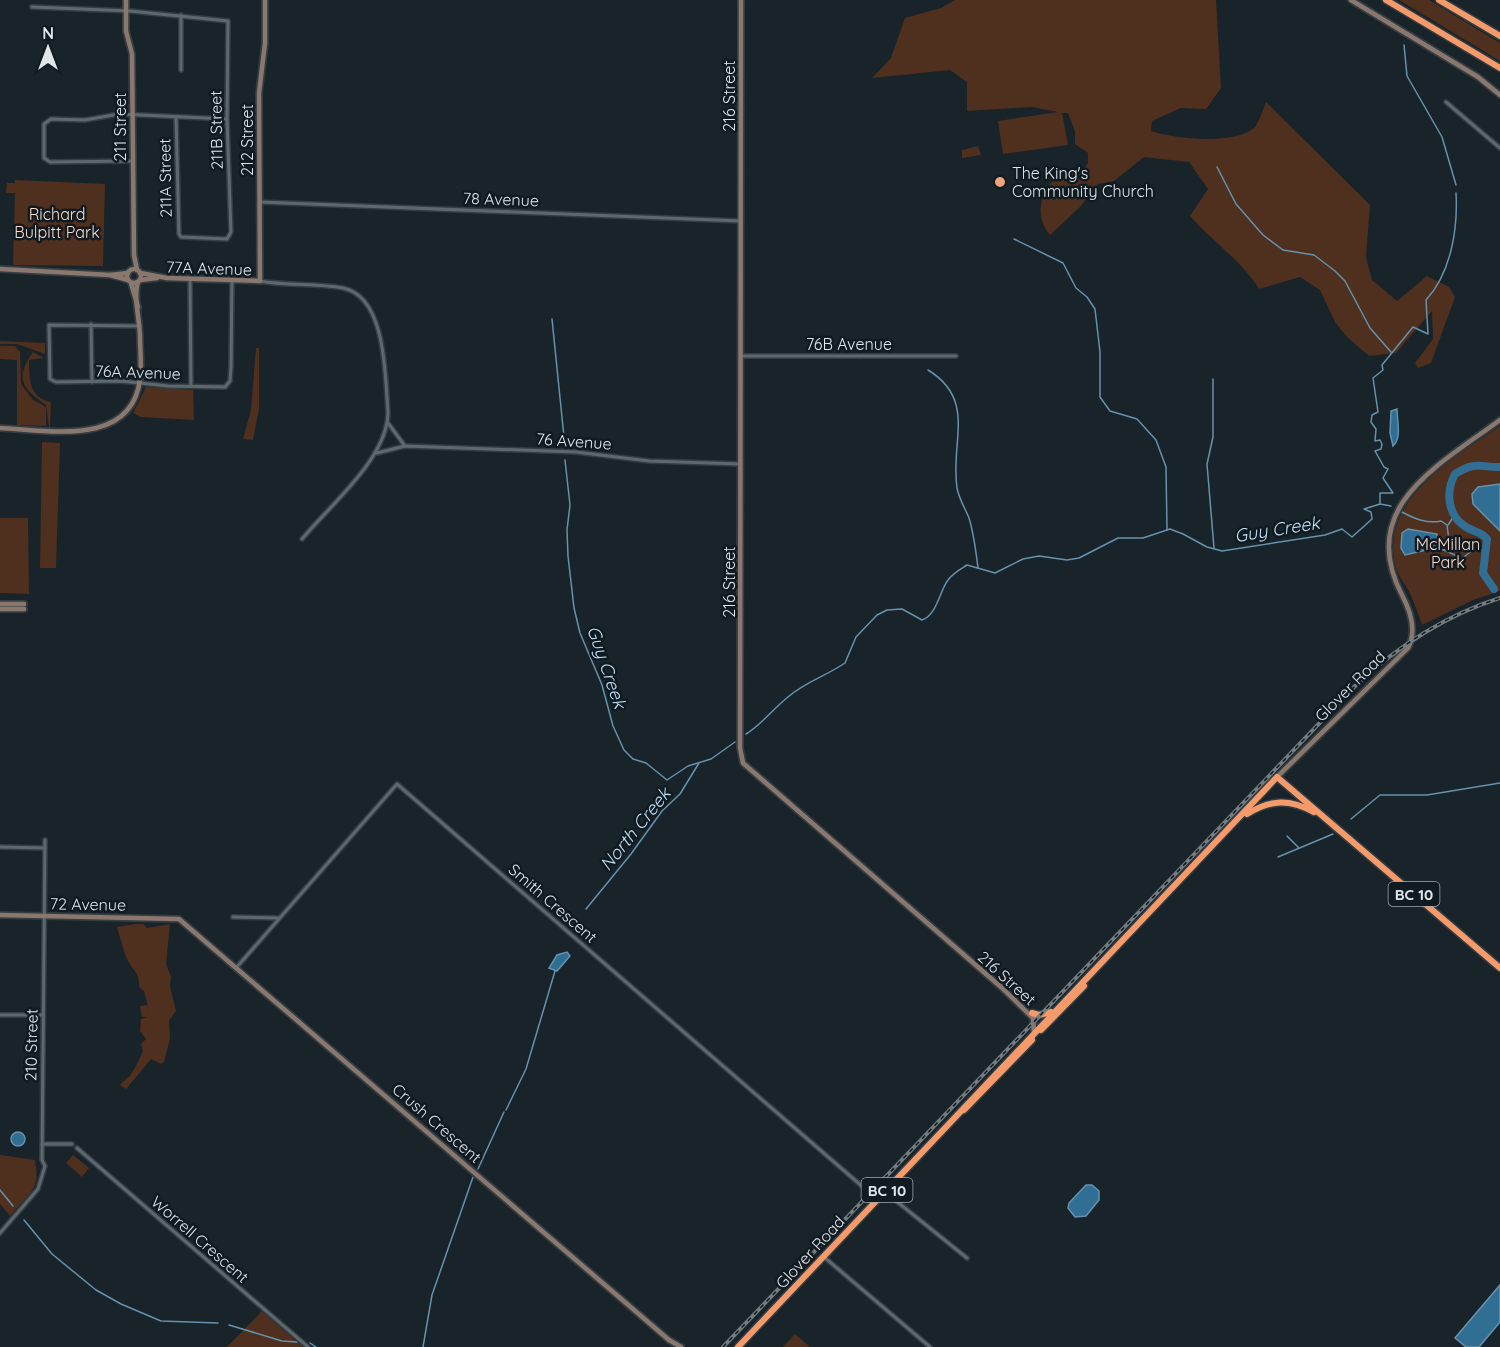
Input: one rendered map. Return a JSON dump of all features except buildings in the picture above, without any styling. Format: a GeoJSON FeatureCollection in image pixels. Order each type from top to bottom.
{"type":"FeatureCollection","features":[{"type":"Feature","properties":{"kind":"highway"},"geometry":{"type":"LineString","coordinates":[[1386,0],[1500,68]]}},
{"type":"Feature","properties":{"kind":"highway"},"geometry":{"type":"LineString","coordinates":[[1439,0],[1500,36]]}},
{"type":"Feature","properties":{"kind":"highway","name":"Glover Road"},"geometry":{"type":"LineString","coordinates":[[738,1347],[1277,777]]}},
{"type":"Feature","properties":{"kind":"highway","name":"BC 10"},"geometry":{"type":"LineString","coordinates":[[1277,777],[1500,968]]}},
{"type":"Feature","properties":{"kind":"highway"},"geometry":{"type":"LineString","coordinates":[[1239,819],[1264,805],[1285,802],[1301,805],[1328,820]]}},
{"type":"Feature","properties":{"kind":"highway","name":"Glover Road"},"geometry":{"type":"LineString","coordinates":[[1038,1030],[1116,949]]}},
{"type":"Feature","properties":{"kind":"highway"},"geometry":{"type":"LineString","coordinates":[[1032,1013],[1039,1015],[1049,1013],[1065,1000]]}},
{"type":"Feature","properties":{"kind":"main road","name":"211 Street"},"geometry":{"type":"LineString","coordinates":[[126,0],[126,31],[132,54],[134,255],[130,281]]}},
{"type":"Feature","properties":{"kind":"main road","name":"212 Street"},"geometry":{"type":"LineString","coordinates":[[260,281],[259,84],[265,43],[265,0]]}},
{"type":"Feature","properties":{"kind":"main road","name":"216 Street"},"geometry":{"type":"LineString","coordinates":[[741,0],[740,748],[743,763],[1001,987],[1033,1018],[1038,1030]]}},
{"type":"Feature","properties":{"kind":"main road"},"geometry":{"type":"LineString","coordinates":[[1351,0],[1478,77],[1500,95]]}},
{"type":"Feature","properties":{"kind":"main road","name":"211 Street"},"geometry":{"type":"LineString","coordinates":[[134,255],[139,281]]}},
{"type":"Feature","properties":{"kind":"main road"},"geometry":{"type":"LineString","coordinates":[[0,269],[110,275],[130,272]]}},
{"type":"Feature","properties":{"kind":"main road","name":"77A Avenue"},"geometry":{"type":"LineString","coordinates":[[130,272],[139,272],[157,278]]}},
{"type":"Feature","properties":{"kind":"main road"},"geometry":{"type":"LineString","coordinates":[[110,275],[130,281],[138,307]]}},
{"type":"Feature","properties":{"kind":"main road","name":"77A Avenue"},"geometry":{"type":"LineString","coordinates":[[130,281],[157,278],[232,282],[260,281]]}},
{"type":"Feature","properties":{"kind":"main road"},"geometry":{"type":"LineString","coordinates":[[0,428],[96,430],[109,425],[129,406],[139,383],[139,281]]}},
{"type":"Feature","properties":{"kind":"main road","name":"Glover Road"},"geometry":{"type":"LineString","coordinates":[[1277,777],[1408,648],[1411,639],[1410,611],[1388,561],[1388,538],[1393,517],[1398,507],[1418,483],[1500,420]]}},
{"type":"Feature","properties":{"kind":"main road"},"geometry":{"type":"LineString","coordinates":[[0,604],[24,607],[0,609]]}},
{"type":"Feature","properties":{"kind":"main road","name":"72 Avenue"},"geometry":{"type":"LineString","coordinates":[[0,915],[176,918]]}},
{"type":"Feature","properties":{"kind":"main road","name":"Crush Crescent"},"geometry":{"type":"LineString","coordinates":[[176,918],[669,1340],[681,1347]]}},
{"type":"Feature","properties":{"kind":"main road"},"geometry":{"type":"LineString","coordinates":[[1001,987],[1039,1019],[1038,1030]]}},
{"type":"Feature","properties":{"kind":"street"},"geometry":{"type":"LineString","coordinates":[[32,7],[181,15],[181,70]]}},
{"type":"Feature","properties":{"kind":"street","name":"211B Street"},"geometry":{"type":"LineString","coordinates":[[181,15],[228,21],[227,119],[231,232],[228,238]]}},
{"type":"Feature","properties":{"kind":"street"},"geometry":{"type":"LineString","coordinates":[[1446,102],[1500,148]]}},
{"type":"Feature","properties":{"kind":"street"},"geometry":{"type":"LineString","coordinates":[[132,161],[47,160],[44,158],[44,124],[46,120],[86,120],[111,114],[227,119]]}},
{"type":"Feature","properties":{"kind":"street","name":"211A Street"},"geometry":{"type":"LineString","coordinates":[[176,118],[178,234],[181,237],[228,238]]}},
{"type":"Feature","properties":{"kind":"street","name":"78 Avenue"},"geometry":{"type":"LineString","coordinates":[[260,202],[741,221]]}},
{"type":"Feature","properties":{"kind":"street"},"geometry":{"type":"LineString","coordinates":[[190,280],[191,386]]}},
{"type":"Feature","properties":{"kind":"street"},"geometry":{"type":"LineString","coordinates":[[260,281],[346,289],[365,303],[377,320],[388,423],[382,444],[302,539]]}},
{"type":"Feature","properties":{"kind":"street","name":"76A Avenue"},"geometry":{"type":"LineString","coordinates":[[91,324],[49,325],[51,380],[225,387],[230,381],[231,367],[232,282]]}},
{"type":"Feature","properties":{"kind":"street"},"geometry":{"type":"LineString","coordinates":[[92,382],[91,324],[140,326]]}},
{"type":"Feature","properties":{"kind":"street","name":"76B Avenue"},"geometry":{"type":"LineString","coordinates":[[741,356],[956,356]]}},
{"type":"Feature","properties":{"kind":"street"},"geometry":{"type":"LineString","coordinates":[[388,423],[395,436],[405,446]]}},
{"type":"Feature","properties":{"kind":"street","name":"76 Avenue"},"geometry":{"type":"LineString","coordinates":[[375,454],[405,446],[568,452],[649,461],[741,464]]}},
{"type":"Feature","properties":{"kind":"street","name":"Smith Crescent"},"geometry":{"type":"LineString","coordinates":[[236,968],[397,784],[878,1200]]}},
{"type":"Feature","properties":{"kind":"street","name":"210 Street"},"geometry":{"type":"LineString","coordinates":[[0,1233],[39,1186],[45,1166],[42,1160],[42,1144],[45,840]]}},
{"type":"Feature","properties":{"kind":"street"},"geometry":{"type":"LineString","coordinates":[[0,847],[45,848]]}},
{"type":"Feature","properties":{"kind":"street"},"geometry":{"type":"LineString","coordinates":[[233,917],[278,918]]}},
{"type":"Feature","properties":{"kind":"street"},"geometry":{"type":"LineString","coordinates":[[0,1015],[43,1015]]}},
{"type":"Feature","properties":{"kind":"street"},"geometry":{"type":"LineString","coordinates":[[42,1144],[72,1144]]}},
{"type":"Feature","properties":{"kind":"street","name":"Worrell Crescent"},"geometry":{"type":"LineString","coordinates":[[77,1148],[308,1347]]}},
{"type":"Feature","properties":{"kind":"street"},"geometry":{"type":"LineString","coordinates":[[885,1192],[967,1258]]}},
{"type":"Feature","properties":{"kind":"street"},"geometry":{"type":"LineString","coordinates":[[824,1257],[930,1347]]}},
{"type":"Feature","properties":{"kind":"green space"},"geometry":{"type":"Polygon","coordinates":[[[955,0],[1216,0],[1221,88],[1206,109],[1181,108],[1152,121],[1151,131],[1188,138],[1233,137],[1254,128],[1266,102],[1370,205],[1366,257],[1372,280],[1397,301],[1427,276],[1449,287],[1455,297],[1431,363],[1418,368],[1415,363],[1433,339],[1432,311],[1396,353],[1369,356],[1347,337],[1335,322],[1320,290],[1300,277],[1259,289],[1244,269],[1190,216],[1208,189],[1189,162],[1144,157],[1114,181],[1098,184],[1080,207],[1050,235],[1042,219],[1044,193],[1063,173],[1083,170],[1088,163],[1088,153],[1075,144],[1075,131],[1068,113],[1062,113],[1068,145],[1003,154],[998,121],[1058,112],[1032,107],[967,111],[967,82],[950,70],[872,78],[891,58],[905,18],[941,8],[955,0]]]}},
{"type":"Feature","properties":{"kind":"green space"},"geometry":{"type":"Polygon","coordinates":[[[1399,0],[1429,0],[1500,43],[1500,61],[1399,0]]]}},
{"type":"Feature","properties":{"kind":"green space"},"geometry":{"type":"Polygon","coordinates":[[[978,146],[981,155],[962,158],[962,150],[978,146]]]}},
{"type":"Feature","properties":{"kind":"green space","name":"Richard Bulpitt Park"},"geometry":{"type":"Polygon","coordinates":[[[15,180],[105,184],[103,266],[13,265],[15,193],[6,193],[7,183],[15,183],[15,180]]]}},
{"type":"Feature","properties":{"kind":"green space"},"geometry":{"type":"Polygon","coordinates":[[[0,341],[45,343],[45,354],[17,344],[0,344],[0,341]]]}},
{"type":"Feature","properties":{"kind":"green space"},"geometry":{"type":"Polygon","coordinates":[[[0,346],[15,346],[20,352],[21,384],[33,400],[46,407],[46,426],[17,425],[17,360],[0,359],[0,346]]]}},
{"type":"Feature","properties":{"kind":"green space"},"geometry":{"type":"Polygon","coordinates":[[[256,348],[259,348],[259,409],[253,440],[243,439],[251,410],[256,348]]]}},
{"type":"Feature","properties":{"kind":"green space"},"geometry":{"type":"Polygon","coordinates":[[[33,352],[44,358],[29,360],[32,387],[38,396],[51,402],[50,427],[59,429],[22,427],[49,427],[46,405],[31,393],[23,382],[24,368],[33,352]]]}},
{"type":"Feature","properties":{"kind":"green space"},"geometry":{"type":"Polygon","coordinates":[[[146,387],[193,390],[194,420],[141,417],[133,413],[146,387]]]}},
{"type":"Feature","properties":{"kind":"green space","name":"McMillan Park"},"geometry":{"type":"Polygon","coordinates":[[[1500,426],[1500,591],[1473,600],[1422,625],[1409,591],[1397,571],[1393,547],[1397,524],[1407,504],[1423,485],[1441,468],[1500,426]]]}},
{"type":"Feature","properties":{"kind":"green space"},"geometry":{"type":"Polygon","coordinates":[[[42,442],[60,443],[56,568],[40,568],[42,442]]]}},
{"type":"Feature","properties":{"kind":"green space"},"geometry":{"type":"Polygon","coordinates":[[[0,518],[28,518],[29,594],[0,593],[0,518]]]}},
{"type":"Feature","properties":{"kind":"green space"},"geometry":{"type":"Polygon","coordinates":[[[143,924],[147,928],[170,924],[166,964],[171,977],[170,986],[176,1011],[169,1020],[170,1039],[164,1062],[161,1064],[151,1059],[126,1089],[120,1085],[135,1068],[143,1051],[141,1044],[146,1039],[140,1031],[141,1019],[148,1017],[142,1017],[140,1006],[147,1005],[149,1011],[144,991],[139,987],[138,976],[127,958],[117,927],[143,924]]]}},
{"type":"Feature","properties":{"kind":"green space"},"geometry":{"type":"Polygon","coordinates":[[[0,1155],[35,1160],[35,1185],[10,1216],[0,1204],[0,1155]]]}},
{"type":"Feature","properties":{"kind":"green space"},"geometry":{"type":"Polygon","coordinates":[[[73,1155],[89,1168],[82,1177],[66,1163],[73,1155]]]}},
{"type":"Feature","properties":{"kind":"green space"},"geometry":{"type":"Polygon","coordinates":[[[262,1311],[303,1347],[227,1347],[262,1311]]]}},
{"type":"Feature","properties":{"kind":"green space"},"geometry":{"type":"Polygon","coordinates":[[[795,1334],[810,1347],[783,1347],[795,1334]]]}},
{"type":"Feature","properties":{"kind":"water"},"geometry":{"type":"Polygon","coordinates":[[[1397,409],[1398,434],[1393,446],[1390,433],[1391,411],[1397,409]]]}},
{"type":"Feature","properties":{"kind":"water"},"geometry":{"type":"Polygon","coordinates":[[[1500,484],[1500,531],[1473,504],[1472,494],[1478,487],[1500,484]]]}},
{"type":"Feature","properties":{"kind":"water"},"geometry":{"type":"Polygon","coordinates":[[[1408,529],[1437,534],[1436,548],[1405,555],[1401,548],[1402,533],[1408,529]]]}},
{"type":"Feature","properties":{"kind":"water"},"geometry":{"type":"Polygon","coordinates":[[[567,952],[570,956],[557,971],[549,968],[557,955],[567,952]]]}},
{"type":"Feature","properties":{"kind":"water"},"geometry":{"type":"Polygon","coordinates":[[[15,1132],[21,1132],[25,1139],[21,1146],[15,1146],[11,1142],[11,1136],[15,1132]]]}},
{"type":"Feature","properties":{"kind":"water"},"geometry":{"type":"Polygon","coordinates":[[[1086,1185],[1092,1185],[1099,1191],[1099,1200],[1086,1216],[1075,1217],[1068,1208],[1069,1203],[1086,1185]]]}},
{"type":"Feature","properties":{"kind":"water"},"geometry":{"type":"Polygon","coordinates":[[[1500,1285],[1500,1322],[1479,1347],[1466,1347],[1455,1338],[1500,1285]]]}},
{"type":"Feature","properties":{"kind":"waterway","name":"Guy Creek"},"geometry":{"type":"LineString","coordinates":[[1404,45],[1407,76],[1442,137],[1456,185]]}},
{"type":"Feature","properties":{"kind":"waterway"},"geometry":{"type":"LineString","coordinates":[[1217,167],[1236,204],[1263,235],[1283,250],[1314,255],[1345,281],[1370,328],[1391,352]]}},
{"type":"Feature","properties":{"kind":"waterway","name":"Guy Creek"},"geometry":{"type":"LineString","coordinates":[[1380,503],[1380,493],[1393,493],[1383,478],[1388,469],[1384,467],[1375,451],[1381,449],[1382,444],[1380,440],[1375,441],[1376,429],[1371,422],[1372,415],[1378,412],[1373,378],[1383,370],[1382,365],[1413,327],[1428,334],[1426,300],[1442,277],[1451,250],[1456,221],[1456,193]]}},
{"type":"Feature","properties":{"kind":"waterway"},"geometry":{"type":"LineString","coordinates":[[1014,239],[1063,263],[1076,288],[1087,297],[1095,309],[1100,352],[1100,397],[1110,411],[1137,419],[1156,440],[1166,467],[1167,530]]}},
{"type":"Feature","properties":{"kind":"waterway","name":"Guy Creek"},"geometry":{"type":"LineString","coordinates":[[552,319],[565,447]]}},
{"type":"Feature","properties":{"kind":"waterway"},"geometry":{"type":"LineString","coordinates":[[928,370],[943,382],[957,408],[957,488],[971,524],[978,568]]}},
{"type":"Feature","properties":{"kind":"waterway"},"geometry":{"type":"LineString","coordinates":[[1213,379],[1213,437],[1207,464],[1214,548]]}},
{"type":"Feature","properties":{"kind":"waterway","name":"Guy Creek"},"geometry":{"type":"LineString","coordinates":[[565,460],[570,505],[567,530],[568,556],[574,608],[580,633],[602,685],[613,726],[624,750],[633,759],[646,763],[667,780],[688,766],[711,759],[735,742]]}},
{"type":"Feature","properties":{"kind":"waterway"},"geometry":{"type":"LineString","coordinates":[[1494,589],[1483,573],[1487,539],[1469,529],[1455,517],[1449,496],[1455,474],[1462,470],[1473,466],[1500,467]]}},
{"type":"Feature","properties":{"kind":"waterway","name":"Guy Creek"},"geometry":{"type":"LineString","coordinates":[[746,734],[795,692],[845,663],[856,637],[877,615],[887,610],[902,609],[922,620],[927,617],[948,580],[967,565],[995,573],[1023,559],[1039,556],[1067,560],[1079,558],[1118,538],[1143,538],[1170,529],[1207,547],[1222,551],[1325,535],[1342,529],[1352,537],[1372,519],[1371,512],[1364,509],[1380,504],[1391,506]]}},
{"type":"Feature","properties":{"kind":"waterway"},"geometry":{"type":"LineString","coordinates":[[1402,512],[1421,520],[1441,521],[1447,525],[1449,540],[1444,550],[1457,556],[1459,561],[1474,549],[1487,551]]}},
{"type":"Feature","properties":{"kind":"waterway"},"geometry":{"type":"LineString","coordinates":[[1448,525],[1454,516]]}},
{"type":"Feature","properties":{"kind":"waterway"},"geometry":{"type":"LineString","coordinates":[[1436,548],[1444,550]]}},
{"type":"Feature","properties":{"kind":"waterway","name":"North Creek"},"geometry":{"type":"LineString","coordinates":[[586,909],[631,854],[662,811],[680,794],[699,763]]}},
{"type":"Feature","properties":{"kind":"waterway"},"geometry":{"type":"LineString","coordinates":[[1351,819],[1380,795],[1427,795],[1500,783]]}},
{"type":"Feature","properties":{"kind":"waterway"},"geometry":{"type":"LineString","coordinates":[[1278,857],[1333,834]]}},
{"type":"Feature","properties":{"kind":"waterway"},"geometry":{"type":"LineString","coordinates":[[1287,836],[1299,848]]}},
{"type":"Feature","properties":{"kind":"waterway","name":"North Creek"},"geometry":{"type":"LineString","coordinates":[[506,1110],[526,1069],[555,971]]}},
{"type":"Feature","properties":{"kind":"waterway","name":"North Creek"},"geometry":{"type":"LineString","coordinates":[[478,1169],[504,1112]]}},
{"type":"Feature","properties":{"kind":"waterway","name":"North Creek"},"geometry":{"type":"LineString","coordinates":[[423,1347],[432,1295],[473,1177]]}},
{"type":"Feature","properties":{"kind":"waterway"},"geometry":{"type":"LineString","coordinates":[[0,1190],[13,1206]]}},
{"type":"Feature","properties":{"kind":"waterway"},"geometry":{"type":"LineString","coordinates":[[24,1220],[52,1254],[96,1290],[121,1304],[161,1321],[218,1323]]}},
{"type":"Feature","properties":{"kind":"waterway"},"geometry":{"type":"LineString","coordinates":[[229,1325],[282,1341],[297,1342]]}},
{"type":"Feature","properties":{"kind":"waterway"},"geometry":{"type":"LineString","coordinates":[[310,1343],[316,1347]]}},
{"type":"Feature","properties":{"kind":"railway"},"geometry":{"type":"LineString","coordinates":[[723,1347],[1355,686],[1405,645],[1441,623],[1500,598]]}},
{"type":"Feature","properties":{"kind":"place","name":"The King's Community Church"},"geometry":{"type":"Point","coordinates":[1000,182]}}]}
